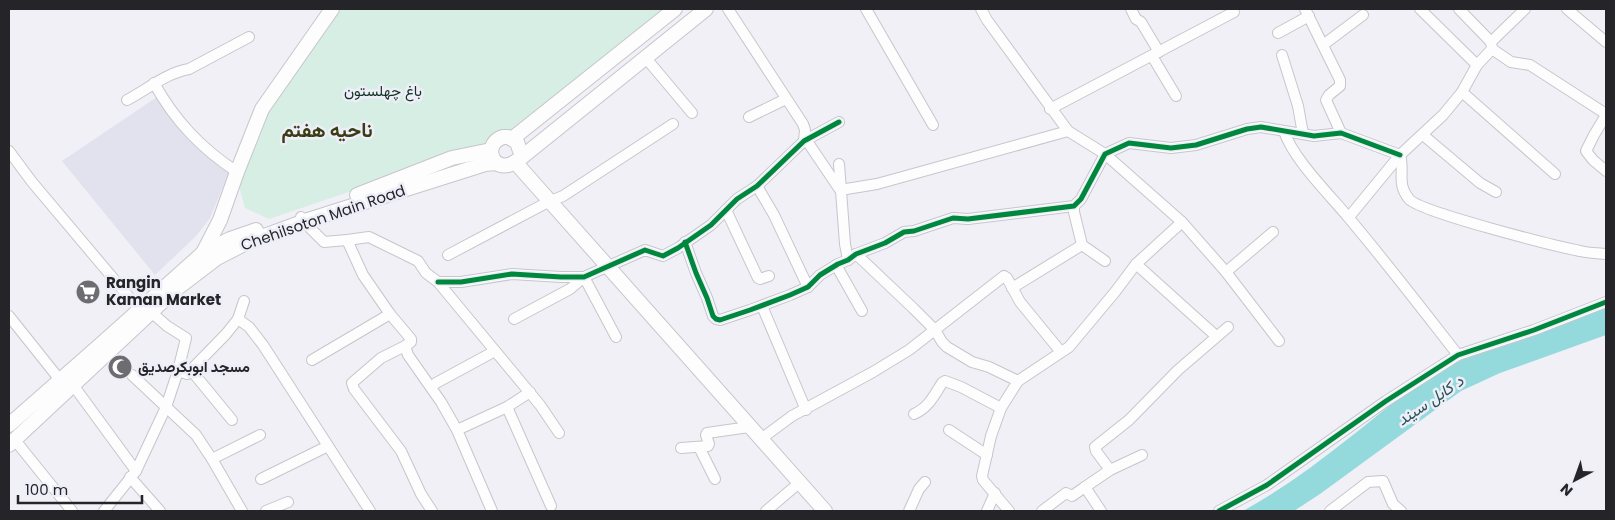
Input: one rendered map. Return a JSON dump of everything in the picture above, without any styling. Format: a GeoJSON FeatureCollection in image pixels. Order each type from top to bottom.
{"type":"FeatureCollection","features":[{"type":"Feature","properties":{"kind":"main road"},"geometry":{"type":"LineString","coordinates":[[203,253],[220,220],[236,172],[262,109],[332,9]]}},
{"type":"Feature","properties":{"kind":"main road"},"geometry":{"type":"LineString","coordinates":[[513,138],[675,9]]}},
{"type":"Feature","properties":{"kind":"main road"},"geometry":{"type":"LineString","coordinates":[[706,9],[519,160],[505,166],[494,156],[495,141],[498,138],[513,138],[520,146],[519,160],[548,202],[825,511]]}},
{"type":"Feature","properties":{"kind":"main road","name":"Chehilsoton Main Road"},"geometry":{"type":"LineString","coordinates":[[12,442],[73,385],[203,253],[230,239],[485,164],[494,156]]}},
{"type":"Feature","properties":{"kind":"main road","name":"Chehilsoton Main Road"},"geometry":{"type":"LineString","coordinates":[[9,425],[100,346],[217,258],[248,242],[303,219]]}},
{"type":"Feature","properties":{"kind":"main road"},"geometry":{"type":"LineString","coordinates":[[220,220],[224,231],[230,239]]}},
{"type":"Feature","properties":{"kind":"street"},"geometry":{"type":"LineString","coordinates":[[728,9],[803,124],[804,141]]}},
{"type":"Feature","properties":{"kind":"street"},"geometry":{"type":"LineString","coordinates":[[866,9],[933,125]]}},
{"type":"Feature","properties":{"kind":"street"},"geometry":{"type":"LineString","coordinates":[[981,9],[1050,109],[1068,131],[1105,154],[1182,222],[1226,272],[1279,341]]}},
{"type":"Feature","properties":{"kind":"street"},"geometry":{"type":"LineString","coordinates":[[1131,9],[1136,19],[1141,22],[1176,96]]}},
{"type":"Feature","properties":{"kind":"street"},"geometry":{"type":"LineString","coordinates":[[1420,9],[1477,65]]}},
{"type":"Feature","properties":{"kind":"street"},"geometry":{"type":"LineString","coordinates":[[1459,9],[1492,46],[1511,62],[1530,65],[1606,115],[1586,151],[1606,172]]}},
{"type":"Feature","properties":{"kind":"street"},"geometry":{"type":"LineString","coordinates":[[1348,217],[1400,155],[1444,115],[1462,92],[1477,65],[1525,9]]}},
{"type":"Feature","properties":{"kind":"street"},"geometry":{"type":"LineString","coordinates":[[1568,9],[1606,42]]}},
{"type":"Feature","properties":{"kind":"street"},"geometry":{"type":"LineString","coordinates":[[1050,109],[1234,12]]}},
{"type":"Feature","properties":{"kind":"street"},"geometry":{"type":"LineString","coordinates":[[1278,33],[1307,12],[1340,80],[1340,86],[1326,100],[1341,133]]}},
{"type":"Feature","properties":{"kind":"street"},"geometry":{"type":"LineString","coordinates":[[1323,45],[1363,15]]}},
{"type":"Feature","properties":{"kind":"street"},"geometry":{"type":"LineString","coordinates":[[127,100],[178,70],[189,69],[249,37]]}},
{"type":"Feature","properties":{"kind":"street"},"geometry":{"type":"LineString","coordinates":[[1282,55],[1298,106],[1303,134]]}},
{"type":"Feature","properties":{"kind":"street"},"geometry":{"type":"LineString","coordinates":[[645,57],[692,113]]}},
{"type":"Feature","properties":{"kind":"street"},"geometry":{"type":"LineString","coordinates":[[154,83],[188,133],[214,157],[236,172]]}},
{"type":"Feature","properties":{"kind":"street"},"geometry":{"type":"LineString","coordinates":[[1462,92],[1555,174]]}},
{"type":"Feature","properties":{"kind":"street"},"geometry":{"type":"LineString","coordinates":[[748,117],[786,99]]}},
{"type":"Feature","properties":{"kind":"street"},"geometry":{"type":"LineString","coordinates":[[438,282],[461,282],[512,274],[561,277],[584,276],[645,250],[663,256],[711,225],[737,200],[757,186],[804,141],[840,122]]}},
{"type":"Feature","properties":{"kind":"street"},"geometry":{"type":"LineString","coordinates":[[448,255],[548,202],[563,196],[673,124]]}},
{"type":"Feature","properties":{"kind":"street"},"geometry":{"type":"LineString","coordinates":[[685,242],[713,316],[720,320],[762,306],[808,287],[820,275],[836,265],[885,243],[904,232],[914,231],[953,218],[968,219],[1074,206],[1081,200],[1105,154],[1129,143],[1171,148],[1196,145],[1247,129],[1261,127],[1314,136],[1341,133],[1400,155]]}},
{"type":"Feature","properties":{"kind":"street"},"geometry":{"type":"LineString","coordinates":[[840,190],[877,184],[1068,131]]}},
{"type":"Feature","properties":{"kind":"street"},"geometry":{"type":"LineString","coordinates":[[1284,131],[1287,140],[1308,170],[1458,355]]}},
{"type":"Feature","properties":{"kind":"street"},"geometry":{"type":"LineString","coordinates":[[1423,135],[1480,183],[1496,192]]}},
{"type":"Feature","properties":{"kind":"street"},"geometry":{"type":"LineString","coordinates":[[804,141],[809,144],[840,190]]}},
{"type":"Feature","properties":{"kind":"street"},"geometry":{"type":"LineString","coordinates":[[9,151],[32,182],[145,311],[186,338],[178,371],[166,407],[133,474],[104,511]]}},
{"type":"Feature","properties":{"kind":"street"},"geometry":{"type":"LineString","coordinates":[[1400,155],[1402,169],[1400,184],[1410,200],[1429,210],[1580,251],[1606,254]]}},
{"type":"Feature","properties":{"kind":"street"},"geometry":{"type":"LineString","coordinates":[[838,164],[845,244],[852,257],[935,330],[942,342],[958,354],[972,362],[989,367],[1018,381]]}},
{"type":"Feature","properties":{"kind":"street"},"geometry":{"type":"LineString","coordinates":[[757,186],[774,214],[808,287]]}},
{"type":"Feature","properties":{"kind":"street"},"geometry":{"type":"LineString","coordinates":[[1074,206],[1082,244],[1105,261]]}},
{"type":"Feature","properties":{"kind":"street"},"geometry":{"type":"LineString","coordinates":[[726,210],[758,278],[769,276]]}},
{"type":"Feature","properties":{"kind":"street"},"geometry":{"type":"LineString","coordinates":[[303,219],[324,242],[369,237],[418,261],[426,272],[438,282],[530,392],[559,433]]}},
{"type":"Feature","properties":{"kind":"street"},"geometry":{"type":"LineString","coordinates":[[1009,511],[983,480],[991,436],[1001,408],[1018,381],[1074,342],[1136,264],[1182,222]]}},
{"type":"Feature","properties":{"kind":"street"},"geometry":{"type":"LineString","coordinates":[[1226,272],[1273,232]]}},
{"type":"Feature","properties":{"kind":"street"},"geometry":{"type":"LineString","coordinates":[[347,240],[363,276],[390,314],[411,339],[411,342],[405,346],[381,358],[352,383],[354,389],[401,451],[421,494],[432,511]]}},
{"type":"Feature","properties":{"kind":"street"},"geometry":{"type":"LineString","coordinates":[[1012,288],[1082,244]]}},
{"type":"Feature","properties":{"kind":"street"},"geometry":{"type":"LineString","coordinates":[[1136,264],[1216,336]]}},
{"type":"Feature","properties":{"kind":"street"},"geometry":{"type":"LineString","coordinates":[[836,265],[862,311]]}},
{"type":"Feature","properties":{"kind":"street"},"geometry":{"type":"LineString","coordinates":[[514,319],[570,289],[584,276]]}},
{"type":"Feature","properties":{"kind":"street"},"geometry":{"type":"LineString","coordinates":[[584,276],[616,337]]}},
{"type":"Feature","properties":{"kind":"street"},"geometry":{"type":"LineString","coordinates":[[760,439],[792,416],[806,410],[909,350],[1004,276],[1025,309],[1061,352]]}},
{"type":"Feature","properties":{"kind":"street"},"geometry":{"type":"LineString","coordinates":[[178,371],[187,374],[226,334],[238,320],[244,301]]}},
{"type":"Feature","properties":{"kind":"street"},"geometry":{"type":"LineString","coordinates":[[1219,511],[1267,485],[1386,401],[1458,355],[1534,330],[1606,302]]}},
{"type":"Feature","properties":{"kind":"street"},"geometry":{"type":"LineString","coordinates":[[762,306],[806,410]]}},
{"type":"Feature","properties":{"kind":"street"},"geometry":{"type":"LineString","coordinates":[[312,360],[390,314]]}},
{"type":"Feature","properties":{"kind":"street"},"geometry":{"type":"LineString","coordinates":[[9,316],[60,380]]}},
{"type":"Feature","properties":{"kind":"street"},"geometry":{"type":"LineString","coordinates":[[238,320],[249,327],[263,345],[370,511]]}},
{"type":"Feature","properties":{"kind":"street"},"geometry":{"type":"LineString","coordinates":[[1110,470],[1096,452],[1095,447],[1129,420],[1178,370],[1228,327]]}},
{"type":"Feature","properties":{"kind":"street"},"geometry":{"type":"LineString","coordinates":[[405,346],[408,355],[441,402],[457,430],[492,511]]}},
{"type":"Feature","properties":{"kind":"street"},"geometry":{"type":"LineString","coordinates":[[436,383],[495,351]]}},
{"type":"Feature","properties":{"kind":"street"},"geometry":{"type":"LineString","coordinates":[[191,370],[232,420]]}},
{"type":"Feature","properties":{"kind":"street"},"geometry":{"type":"LineString","coordinates":[[132,375],[196,435],[242,511]]}},
{"type":"Feature","properties":{"kind":"street"},"geometry":{"type":"LineString","coordinates":[[914,414],[922,411],[927,406],[945,381],[1001,408]]}},
{"type":"Feature","properties":{"kind":"street"},"geometry":{"type":"LineString","coordinates":[[73,385],[160,511]]}},
{"type":"Feature","properties":{"kind":"street"},"geometry":{"type":"LineString","coordinates":[[457,430],[507,407],[530,392]]}},
{"type":"Feature","properties":{"kind":"street"},"geometry":{"type":"LineString","coordinates":[[507,407],[551,506]]}},
{"type":"Feature","properties":{"kind":"street"},"geometry":{"type":"LineString","coordinates":[[681,448],[709,446],[707,433],[749,427]]}},
{"type":"Feature","properties":{"kind":"street"},"geometry":{"type":"LineString","coordinates":[[949,430],[987,455]]}},
{"type":"Feature","properties":{"kind":"street"},"geometry":{"type":"LineString","coordinates":[[212,459],[260,435]]}},
{"type":"Feature","properties":{"kind":"street"},"geometry":{"type":"LineString","coordinates":[[12,442],[72,511]]}},
{"type":"Feature","properties":{"kind":"street"},"geometry":{"type":"LineString","coordinates":[[261,479],[328,446]]}},
{"type":"Feature","properties":{"kind":"street"},"geometry":{"type":"LineString","coordinates":[[699,447],[716,479]]}},
{"type":"Feature","properties":{"kind":"street"},"geometry":{"type":"LineString","coordinates":[[1042,511],[1066,493],[1068,492],[1072,496],[1110,470],[1142,455]]}},
{"type":"Feature","properties":{"kind":"street"},"geometry":{"type":"LineString","coordinates":[[1330,511],[1368,482],[1383,481],[1392,504],[1401,511]]}},
{"type":"Feature","properties":{"kind":"street"},"geometry":{"type":"LineString","coordinates":[[909,511],[925,482]]}},
{"type":"Feature","properties":{"kind":"street"},"geometry":{"type":"LineString","coordinates":[[766,511],[799,483]]}},
{"type":"Feature","properties":{"kind":"street"},"geometry":{"type":"LineString","coordinates":[[1085,487],[1101,511]]}},
{"type":"Feature","properties":{"kind":"street"},"geometry":{"type":"LineString","coordinates":[[987,511],[995,493]]}},
{"type":"Feature","properties":{"kind":"street"},"geometry":{"type":"LineString","coordinates":[[266,511],[288,502]]}},
{"type":"Feature","properties":{"kind":"shaded area"},"geometry":{"type":"Polygon","coordinates":[[[157,97],[184,135],[229,172],[210,218],[196,236],[155,275],[62,161],[157,97]]]}},
{"type":"Feature","properties":{"kind":"green space","name":"باغ چهلستون"},"geometry":{"type":"Polygon","coordinates":[[[339,9],[665,9],[513,132],[489,140],[481,147],[269,219],[245,208],[237,179],[257,130],[339,9]]]}},
{"type":"Feature","properties":{"kind":"water","name":"د کابل سيند"},"geometry":{"type":"Polygon","coordinates":[[[1606,305],[1606,335],[1500,373],[1461,391],[1294,511],[1243,511],[1298,477],[1412,389],[1434,375],[1481,351],[1531,331],[1606,305]]]}},
{"type":"Feature","properties":{"kind":"cycle path"},"geometry":{"type":"LineString","coordinates":[[438,282],[461,282],[512,274],[584,277],[645,250],[663,256],[711,225],[737,199],[757,186],[804,141],[839,122]]}},
{"type":"Feature","properties":{"kind":"cycle path"},"geometry":{"type":"LineString","coordinates":[[685,242],[713,316],[720,320],[808,287],[820,275],[838,264],[856,254],[885,243],[904,232],[914,231],[953,218],[968,219],[1074,206],[1081,199],[1105,154],[1129,143],[1171,148],[1196,145],[1247,129],[1261,127],[1314,136],[1341,133],[1400,155]]}},
{"type":"Feature","properties":{"kind":"cycle path"},"geometry":{"type":"LineString","coordinates":[[1219,511],[1267,485],[1386,401],[1458,355],[1534,330],[1606,302]]}},
{"type":"Feature","properties":{"kind":"place","name":"Rangin Kaman Market"},"geometry":{"type":"Point","coordinates":[88,292]}},
{"type":"Feature","properties":{"kind":"place","name":"مسجد ابوبکرصدیق"},"geometry":{"type":"Point","coordinates":[120,367]}},
{"type":"Feature","properties":{"kind":"district","name":"ناحیه هفتم"},"geometry":{"type":"Point","coordinates":[327,130]}}]}
